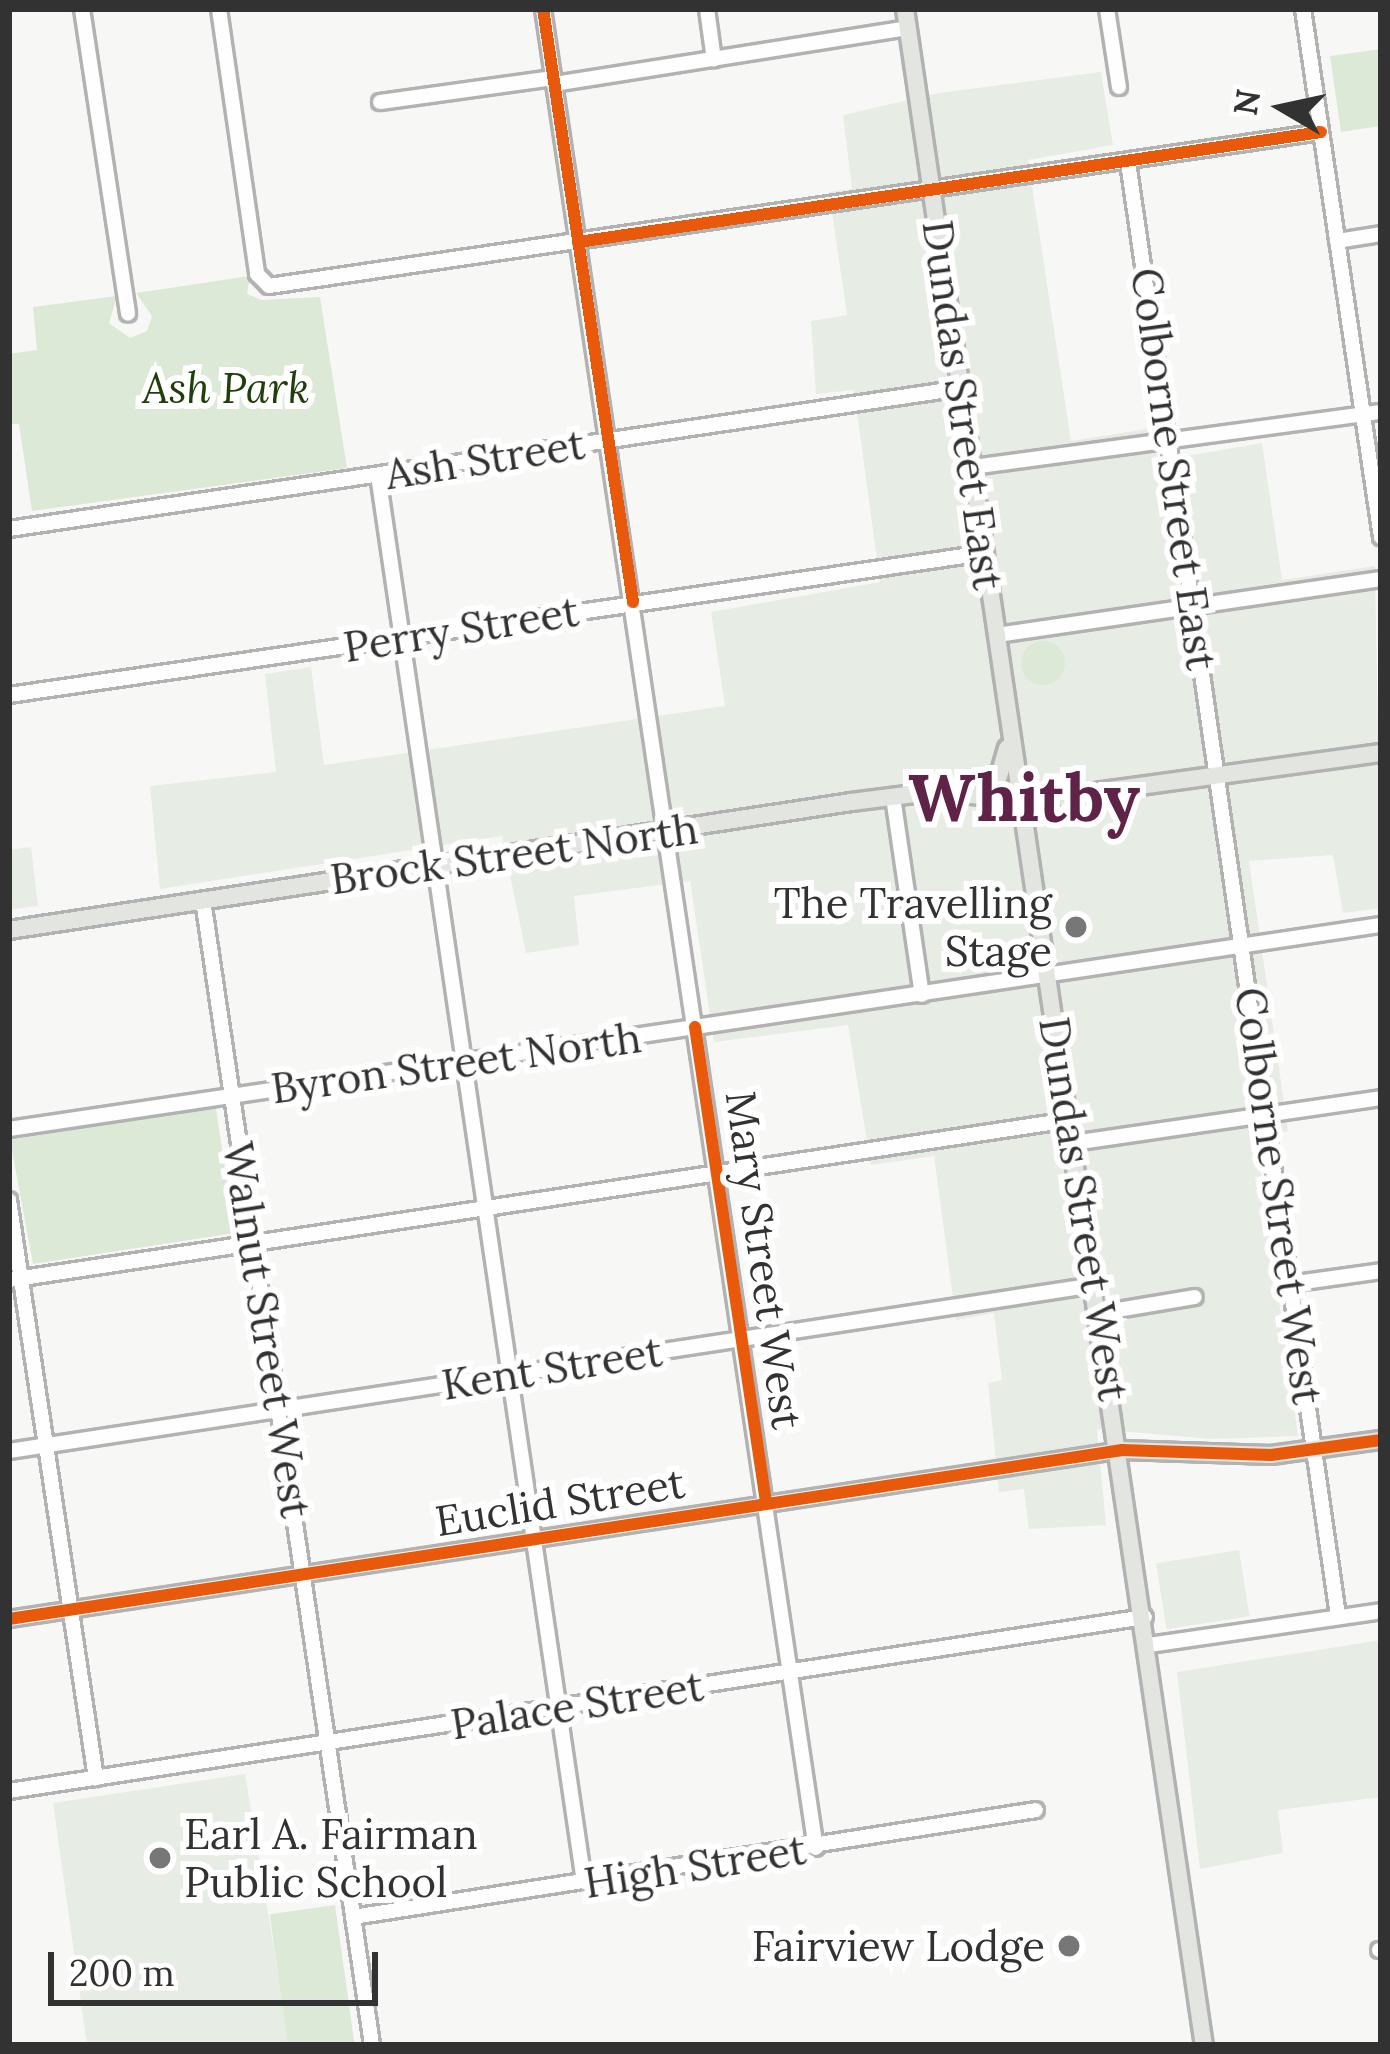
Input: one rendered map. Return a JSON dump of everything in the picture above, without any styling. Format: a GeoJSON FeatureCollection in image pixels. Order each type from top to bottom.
{"type":"FeatureCollection","features":[{"type":"Feature","properties":{"kind":"main road","name":"Dundas Street East"},"geometry":{"type":"LineString","coordinates":[[905,9],[1021,800]]}},
{"type":"Feature","properties":{"kind":"main road"},"geometry":{"type":"LineString","coordinates":[[976,794],[999,776],[1010,729]]}},
{"type":"Feature","properties":{"kind":"main road","name":"Brock Street North"},"geometry":{"type":"LineString","coordinates":[[9,930],[892,797],[976,794],[1021,800],[1381,753]]}},
{"type":"Feature","properties":{"kind":"main road","name":"Dundas Street West"},"geometry":{"type":"LineString","coordinates":[[1021,800],[1122,1450],[1204,2045]]}},
{"type":"Feature","properties":{"kind":"main road"},"geometry":{"type":"LineString","coordinates":[[1122,1450],[1316,1450],[1381,1440]]}},
{"type":"Feature","properties":{"kind":"street"},"geometry":{"type":"LineString","coordinates":[[82,9],[128,314]]}},
{"type":"Feature","properties":{"kind":"street"},"geometry":{"type":"LineString","coordinates":[[219,9],[262,283],[277,287],[1321,132]]}},
{"type":"Feature","properties":{"kind":"street","name":"Mary Street West"},"geometry":{"type":"LineString","coordinates":[[543,9],[816,1848]]}},
{"type":"Feature","properties":{"kind":"street"},"geometry":{"type":"LineString","coordinates":[[707,9],[714,60]]}},
{"type":"Feature","properties":{"kind":"street"},"geometry":{"type":"LineString","coordinates":[[1107,9],[1119,87]]}},
{"type":"Feature","properties":{"kind":"street"},"geometry":{"type":"LineString","coordinates":[[1303,9],[1381,537]]}},
{"type":"Feature","properties":{"kind":"street"},"geometry":{"type":"LineString","coordinates":[[380,102],[714,60],[908,28]]}},
{"type":"Feature","properties":{"kind":"street","name":"Colborne Street East"},"geometry":{"type":"LineString","coordinates":[[1128,162],[1218,776]]}},
{"type":"Feature","properties":{"kind":"street"},"geometry":{"type":"LineString","coordinates":[[1337,241],[1381,234]]}},
{"type":"Feature","properties":{"kind":"street","name":"Ash Street"},"geometry":{"type":"LineString","coordinates":[[9,529],[961,388]]}},
{"type":"Feature","properties":{"kind":"street"},"geometry":{"type":"LineString","coordinates":[[973,467],[1381,412]]}},
{"type":"Feature","properties":{"kind":"street"},"geometry":{"type":"LineString","coordinates":[[378,476],[584,1882]]}},
{"type":"Feature","properties":{"kind":"street","name":"Perry Street"},"geometry":{"type":"LineString","coordinates":[[9,695],[985,553]]}},
{"type":"Feature","properties":{"kind":"street"},"geometry":{"type":"LineString","coordinates":[[997,635],[1381,579]]}},
{"type":"Feature","properties":{"kind":"street","name":"Colborne Street West"},"geometry":{"type":"LineString","coordinates":[[1218,776],[1338,1616]]}},
{"type":"Feature","properties":{"kind":"street"},"geometry":{"type":"LineString","coordinates":[[892,797],[922,994]]}},
{"type":"Feature","properties":{"kind":"street","name":"Walnut Street West"},"geometry":{"type":"LineString","coordinates":[[203,900],[372,2045]]}},
{"type":"Feature","properties":{"kind":"street","name":"Byron Street North"},"geometry":{"type":"LineString","coordinates":[[9,1129],[1381,925]]}},
{"type":"Feature","properties":{"kind":"street"},"geometry":{"type":"LineString","coordinates":[[1073,1142],[1381,1098]]}},
{"type":"Feature","properties":{"kind":"street"},"geometry":{"type":"LineString","coordinates":[[15,1280],[1070,1120]]}},
{"type":"Feature","properties":{"kind":"street"},"geometry":{"type":"LineString","coordinates":[[9,1200],[15,1280],[47,1445],[96,1778]]}},
{"type":"Feature","properties":{"kind":"street"},"geometry":{"type":"LineString","coordinates":[[1289,1284],[1381,1270]]}},
{"type":"Feature","properties":{"kind":"street","name":"Kent Street"},"geometry":{"type":"LineString","coordinates":[[9,1450],[1095,1285]]}},
{"type":"Feature","properties":{"kind":"street"},"geometry":{"type":"LineString","coordinates":[[1100,1313],[1195,1297]]}},
{"type":"Feature","properties":{"kind":"street","name":"Euclid Street"},"geometry":{"type":"LineString","coordinates":[[9,1619],[1122,1450]]}},
{"type":"Feature","properties":{"kind":"street"},"geometry":{"type":"LineString","coordinates":[[1149,1645],[1381,1611]]}},
{"type":"Feature","properties":{"kind":"street","name":"Palace Street"},"geometry":{"type":"LineString","coordinates":[[9,1792],[1145,1617]]}},
{"type":"Feature","properties":{"kind":"street","name":"High Street"},"geometry":{"type":"LineString","coordinates":[[353,1917],[1036,1810]]}},
{"type":"Feature","properties":{"kind":"shaded area"},"geometry":{"type":"Polygon","coordinates":[[[1101,72],[1113,145],[1028,160],[1071,441],[1153,428],[1157,461],[1262,443],[1282,580],[1375,566],[1381,908],[1343,913],[1333,855],[1249,861],[1288,1131],[1256,1138],[1298,1436],[1211,1439],[1097,1429],[1106,1525],[1029,1529],[1024,1489],[999,1492],[988,1383],[1002,1380],[994,1313],[956,1320],[934,1156],[871,1165],[848,1025],[714,1042],[690,881],[574,896],[579,945],[526,953],[502,836],[160,889],[150,786],[276,772],[265,674],[311,667],[324,765],[725,706],[711,612],[880,582],[854,390],[816,394],[811,321],[847,315],[829,192],[852,189],[843,115],[939,93],[1101,72]]]}},
{"type":"Feature","properties":{"kind":"shaded area"},"geometry":{"type":"Polygon","coordinates":[[[31,847],[38,906],[9,910],[9,850],[31,847]]]}},
{"type":"Feature","properties":{"kind":"shaded area"},"geometry":{"type":"Polygon","coordinates":[[[1239,1550],[1249,1616],[1167,1629],[1156,1563],[1239,1550]]]}},
{"type":"Feature","properties":{"kind":"shaded area"},"geometry":{"type":"Polygon","coordinates":[[[1381,1640],[1381,1797],[1278,1810],[1283,1853],[1200,1869],[1177,1672],[1381,1640]]]}},
{"type":"Feature","properties":{"kind":"shaded area","name":"Earl A. Fairman Public School"},"geometry":{"type":"Polygon","coordinates":[[[245,1774],[290,2045],[87,2045],[53,1803],[245,1774]]]}},
{"type":"Feature","properties":{"kind":"green space"},"geometry":{"type":"Polygon","coordinates":[[[1381,49],[1381,126],[1341,132],[1330,56],[1381,49]]]}},
{"type":"Feature","properties":{"kind":"green space","name":"Ash Park"},"geometry":{"type":"Polygon","coordinates":[[[250,276],[247,294],[261,300],[320,297],[347,468],[32,511],[19,424],[9,424],[9,354],[37,350],[33,307],[117,296],[109,323],[130,338],[147,331],[152,316],[136,293],[250,276]]]}},
{"type":"Feature","properties":{"kind":"green space"},"geometry":{"type":"Polygon","coordinates":[[[1043,641],[1058,648],[1065,663],[1058,678],[1043,685],[1028,678],[1021,663],[1028,648],[1043,641]]]}},
{"type":"Feature","properties":{"kind":"green space"},"geometry":{"type":"Polygon","coordinates":[[[216,1109],[235,1233],[33,1264],[10,1140],[216,1109]]]}},
{"type":"Feature","properties":{"kind":"green space"},"geometry":{"type":"Polygon","coordinates":[[[335,1905],[355,2045],[288,2045],[270,1914],[335,1905]]]}},
{"type":"Feature","properties":{"kind":"cycle path"},"geometry":{"type":"LineString","coordinates":[[543,9],[633,602]]}},
{"type":"Feature","properties":{"kind":"cycle path"},"geometry":{"type":"LineString","coordinates":[[578,242],[1321,132]]}},
{"type":"Feature","properties":{"kind":"cycle path"},"geometry":{"type":"LineString","coordinates":[[695,1027],[766,1503]]}},
{"type":"Feature","properties":{"kind":"cycle path"},"geometry":{"type":"LineString","coordinates":[[9,1619],[1122,1450],[1271,1455],[1381,1440]]}},
{"type":"Feature","properties":{"kind":"place","name":"The Travelling Stage"},"geometry":{"type":"Point","coordinates":[1076,927]}},
{"type":"Feature","properties":{"kind":"place","name":"Earl A. Fairman Public School"},"geometry":{"type":"Point","coordinates":[160,1858]}},
{"type":"Feature","properties":{"kind":"place","name":"Fairview Lodge"},"geometry":{"type":"Point","coordinates":[1069,1946]}},
{"type":"Feature","properties":{"kind":"district","name":"Whitby"},"geometry":{"type":"Point","coordinates":[1024,798]}}]}
